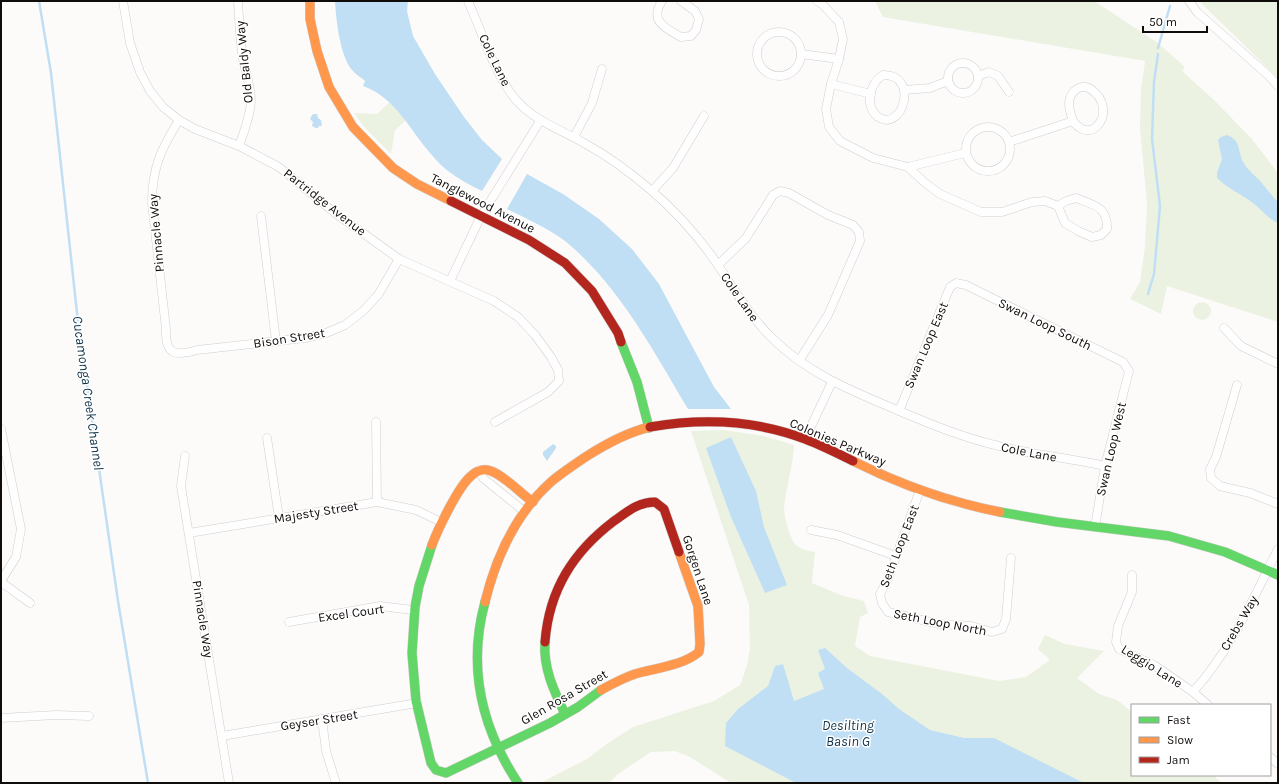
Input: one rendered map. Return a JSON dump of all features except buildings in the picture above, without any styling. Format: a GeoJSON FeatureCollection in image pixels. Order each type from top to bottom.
{"type":"FeatureCollection","features":[{"type":"Feature","properties":{"kind":"street","name":"Partridge Avenue"},"geometry":{"type":"LineString","coordinates":[[123,1],[130,43],[140,72],[150,91],[163,106],[180,120],[195,129],[239,146],[279,167],[335,213],[399,259],[494,301],[518,316],[535,335],[551,357],[558,370],[560,381],[548,392],[495,422]]}},
{"type":"Feature","properties":{"kind":"street","name":"Old Baldy Way"},"geometry":{"type":"LineString","coordinates":[[238,1],[243,59],[249,83],[251,101],[247,122],[239,146]]}},
{"type":"Feature","properties":{"kind":"street","name":"Tanglewood Avenue"},"geometry":{"type":"LineString","coordinates":[[310,1],[310,19],[316,51],[329,87],[353,127],[393,168],[416,184],[529,240],[565,264],[592,290],[618,333],[637,382],[649,428]]}},
{"type":"Feature","properties":{"kind":"street","name":"Cole Lane"},"geometry":{"type":"LineString","coordinates":[[468,1],[499,74],[513,95],[526,110],[540,120],[574,137],[616,163],[652,191],[693,233],[718,265],[745,307],[757,321],[772,338],[799,361],[832,382],[965,436],[996,446],[1105,466]]}},
{"type":"Feature","properties":{"kind":"street"},"geometry":{"type":"LineString","coordinates":[[662,1],[656,16],[660,24],[681,37],[691,36],[696,30],[699,19],[694,11],[681,1]]}},
{"type":"Feature","properties":{"kind":"street"},"geometry":{"type":"LineString","coordinates":[[817,1],[822,4],[839,22],[843,39],[826,109],[830,127],[840,141],[873,158],[908,168],[940,194],[981,212],[1002,212],[1032,202],[1045,201],[1058,206],[1065,223],[1078,231],[1092,237],[1101,235],[1107,229],[1108,220],[1104,212],[1093,204],[1076,198],[1066,201],[1058,206]]}},
{"type":"Feature","properties":{"kind":"street"},"geometry":{"type":"LineString","coordinates":[[1189,1],[1197,12],[1269,76],[1278,86]]}},
{"type":"Feature","properties":{"kind":"street"},"geometry":{"type":"LineString","coordinates":[[776,32],[784,32],[791,35],[800,47],[801,54],[800,61],[796,68],[785,75],[778,76],[765,71],[760,66],[757,59],[758,45],[763,38],[776,32]]}},
{"type":"Feature","properties":{"kind":"street"},"geometry":{"type":"LineString","coordinates":[[801,54],[839,59]]}},
{"type":"Feature","properties":{"kind":"street"},"geometry":{"type":"LineString","coordinates":[[961,64],[970,65],[978,76],[976,86],[972,90],[963,93],[953,90],[948,81],[950,72],[953,68],[961,64]]}},
{"type":"Feature","properties":{"kind":"street"},"geometry":{"type":"LineString","coordinates":[[574,137],[592,103],[602,69]]}},
{"type":"Feature","properties":{"kind":"street"},"geometry":{"type":"LineString","coordinates":[[978,76],[989,72],[998,76],[1009,92]]}},
{"type":"Feature","properties":{"kind":"street"},"geometry":{"type":"LineString","coordinates":[[889,74],[898,80],[902,83],[904,90],[902,109],[898,115],[891,119],[883,119],[876,115],[872,110],[870,103],[874,83],[883,75],[889,74]]}},
{"type":"Feature","properties":{"kind":"street"},"geometry":{"type":"LineString","coordinates":[[904,90],[930,88],[948,81]]}},
{"type":"Feature","properties":{"kind":"street"},"geometry":{"type":"LineString","coordinates":[[831,84],[871,94]]}},
{"type":"Feature","properties":{"kind":"street"},"geometry":{"type":"LineString","coordinates":[[1080,86],[1093,90],[1103,105],[1104,113],[1099,126],[1092,130],[1083,129],[1076,126],[1073,121],[1069,102],[1071,96],[1080,86]]}},
{"type":"Feature","properties":{"kind":"street"},"geometry":{"type":"LineString","coordinates":[[652,191],[673,168],[704,116]]}},
{"type":"Feature","properties":{"kind":"street","name":"Pinnacle Way"},"geometry":{"type":"LineString","coordinates":[[171,350],[166,342],[166,329],[152,203],[152,188],[154,173],[164,144],[180,120]]}},
{"type":"Feature","properties":{"kind":"street"},"geometry":{"type":"LineString","coordinates":[[450,281],[481,216],[540,120]]}},
{"type":"Feature","properties":{"kind":"street"},"geometry":{"type":"LineString","coordinates":[[1009,142],[1073,121]]}},
{"type":"Feature","properties":{"kind":"street"},"geometry":{"type":"LineString","coordinates":[[985,127],[993,127],[1000,130],[1009,142],[1009,156],[1006,163],[994,171],[986,172],[979,170],[973,166],[965,154],[967,139],[978,129],[985,127]]}},
{"type":"Feature","properties":{"kind":"street"},"geometry":{"type":"LineString","coordinates":[[908,168],[965,154]]}},
{"type":"Feature","properties":{"kind":"street"},"geometry":{"type":"LineString","coordinates":[[718,265],[746,238],[773,195],[780,191],[789,192],[828,215],[853,225],[859,232],[860,241],[828,315],[799,361]]}},
{"type":"Feature","properties":{"kind":"street"},"geometry":{"type":"LineString","coordinates":[[261,216],[276,341]]}},
{"type":"Feature","properties":{"kind":"street","name":"Bison Street"},"geometry":{"type":"LineString","coordinates":[[171,350],[176,353],[185,354],[197,350],[305,338],[326,333],[345,325],[378,295],[399,259]]}},
{"type":"Feature","properties":{"kind":"street","name":"Swan Loop South"},"geometry":{"type":"LineString","coordinates":[[956,283],[966,284],[982,294],[1123,362],[1129,371]]}},
{"type":"Feature","properties":{"kind":"street","name":"Swan Loop East"},"geometry":{"type":"LineString","coordinates":[[898,410],[950,287],[956,283]]}},
{"type":"Feature","properties":{"kind":"street"},"geometry":{"type":"LineString","coordinates":[[1224,328],[1241,346],[1278,364]]}},
{"type":"Feature","properties":{"kind":"street","name":"Swan Loop West"},"geometry":{"type":"LineString","coordinates":[[1095,527],[1105,466],[1129,371]]}},
{"type":"Feature","properties":{"kind":"street"},"geometry":{"type":"LineString","coordinates":[[805,439],[832,382]]}},
{"type":"Feature","properties":{"kind":"street"},"geometry":{"type":"LineString","coordinates":[[1237,384],[1216,457],[1210,469],[1211,478],[1220,486],[1250,493],[1278,504]]}},
{"type":"Feature","properties":{"kind":"street","name":"Colonies Parkway"},"geometry":{"type":"LineString","coordinates":[[518,783],[497,748],[486,718],[479,688],[477,658],[478,632],[484,603],[494,571],[503,548],[525,512],[550,482],[582,458],[610,443],[649,428],[694,422],[727,421],[751,424],[778,430],[805,439],[888,478],[920,490],[970,505],[1041,520],[1167,536],[1224,551],[1278,575]]}},
{"type":"Feature","properties":{"kind":"street"},"geometry":{"type":"LineString","coordinates":[[376,422],[377,502]]}},
{"type":"Feature","properties":{"kind":"street"},"geometry":{"type":"LineString","coordinates":[[1,429],[21,529],[16,557],[1,582],[30,603]]}},
{"type":"Feature","properties":{"kind":"street"},"geometry":{"type":"LineString","coordinates":[[267,438],[279,518]]}},
{"type":"Feature","properties":{"kind":"street","name":"Pinnacle Way"},"geometry":{"type":"LineString","coordinates":[[185,456],[181,486],[230,783]]}},
{"type":"Feature","properties":{"kind":"street"},"geometry":{"type":"LineString","coordinates":[[417,703],[412,654],[413,610],[419,581],[441,522],[468,477],[479,470],[491,470],[533,502]]}},
{"type":"Feature","properties":{"kind":"street"},"geometry":{"type":"LineString","coordinates":[[479,470],[483,478],[525,512]]}},
{"type":"Feature","properties":{"kind":"street","name":"Seth Loop East"},"geometry":{"type":"LineString","coordinates":[[882,603],[880,594],[896,556],[920,490]]}},
{"type":"Feature","properties":{"kind":"street","name":"Majesty Street"},"geometry":{"type":"LineString","coordinates":[[189,533],[377,502],[416,510],[441,522]]}},
{"type":"Feature","properties":{"kind":"street","name":"Gorgen Lane"},"geometry":{"type":"LineString","coordinates":[[565,714],[552,688],[546,668],[545,642],[548,616],[558,588],[572,562],[592,538],[607,526],[642,503],[655,502],[664,509],[698,606],[699,652]]}},
{"type":"Feature","properties":{"kind":"street"},"geometry":{"type":"LineString","coordinates":[[811,530],[824,531],[896,556]]}},
{"type":"Feature","properties":{"kind":"street","name":"Crebs Way"},"geometry":{"type":"LineString","coordinates":[[1193,692],[1239,628],[1278,549]]}},
{"type":"Feature","properties":{"kind":"street","name":"Seth Loop North"},"geometry":{"type":"LineString","coordinates":[[882,603],[888,612],[939,624],[971,626],[992,632],[1002,629],[1006,619],[1011,558]]}},
{"type":"Feature","properties":{"kind":"street","name":"Leggio Lane"},"geometry":{"type":"LineString","coordinates":[[1132,575],[1132,592],[1118,626],[1116,642],[1119,649],[1154,665],[1193,692],[1207,704]]}},
{"type":"Feature","properties":{"kind":"street","name":"Excel Court"},"geometry":{"type":"LineString","coordinates":[[289,622],[380,606],[413,610]]}},
{"type":"Feature","properties":{"kind":"street","name":"Glen Rosa Street"},"geometry":{"type":"LineString","coordinates":[[417,703],[431,763],[436,770],[446,774],[565,714],[617,681],[633,674],[690,659],[699,652]]}},
{"type":"Feature","properties":{"kind":"street","name":"Geyser Street"},"geometry":{"type":"LineString","coordinates":[[222,736],[417,703]]}},
{"type":"Feature","properties":{"kind":"street"},"geometry":{"type":"LineString","coordinates":[[1,718],[56,715],[89,716]]}},
{"type":"Feature","properties":{"kind":"street"},"geometry":{"type":"LineString","coordinates":[[322,719],[326,751],[336,783]]}},
{"type":"Feature","properties":{"kind":"green space"},"geometry":{"type":"Polygon","coordinates":[[[875,1],[1094,1],[1158,43],[1185,67],[1182,71],[1214,100],[1252,139],[1278,173],[1278,322],[1167,286],[1161,314],[1130,299],[1140,282],[1145,246],[1147,204],[1140,128],[1141,89],[1145,61],[883,17],[875,1]]]}},
{"type":"Feature","properties":{"kind":"green space"},"geometry":{"type":"Polygon","coordinates":[[[1199,1],[1278,1],[1278,78],[1199,1]]]}},
{"type":"Feature","properties":{"kind":"green space"},"geometry":{"type":"Polygon","coordinates":[[[390,102],[406,120],[395,130],[391,154],[365,128],[354,113],[377,114],[390,102]]]}},
{"type":"Feature","properties":{"kind":"green space"},"geometry":{"type":"Polygon","coordinates":[[[1202,302],[1208,305],[1211,311],[1208,317],[1202,320],[1196,317],[1193,311],[1196,305],[1202,302]]]}},
{"type":"Feature","properties":{"kind":"green space"},"geometry":{"type":"Polygon","coordinates":[[[724,430],[764,436],[794,445],[784,509],[791,537],[795,544],[799,547],[804,550],[815,552],[812,583],[843,596],[864,601],[868,613],[860,617],[855,646],[870,656],[999,681],[1026,677],[1050,660],[1038,649],[1045,635],[1065,644],[1104,651],[1077,678],[1099,694],[1117,700],[1131,711],[1131,776],[1214,776],[1222,783],[731,783],[690,757],[675,751],[651,752],[618,774],[609,783],[540,783],[587,759],[633,727],[714,701],[740,685],[747,665],[750,649],[749,605],[691,431],[724,430]]]}},
{"type":"Feature","properties":{"kind":"water"},"geometry":{"type":"Polygon","coordinates":[[[335,1],[408,1],[407,11],[413,36],[435,74],[464,117],[482,140],[502,159],[482,191],[461,180],[442,166],[393,106],[374,91],[363,86],[365,81],[353,71],[342,48],[336,18],[335,1]]]}},
{"type":"Feature","properties":{"kind":"water"},"geometry":{"type":"Polygon","coordinates":[[[314,114],[317,114],[318,118],[321,120],[322,126],[319,126],[318,128],[312,126],[313,122],[310,119],[314,114]]]}},
{"type":"Feature","properties":{"kind":"water"},"geometry":{"type":"Polygon","coordinates":[[[1227,135],[1236,142],[1245,166],[1278,202],[1278,223],[1253,203],[1217,178],[1217,173],[1222,159],[1218,140],[1227,135]]]}},
{"type":"Feature","properties":{"kind":"water"},"geometry":{"type":"Polygon","coordinates":[[[527,174],[563,194],[599,219],[632,249],[659,284],[714,387],[731,409],[688,409],[636,323],[606,282],[564,240],[507,209],[527,174]]]}},
{"type":"Feature","properties":{"kind":"water"},"geometry":{"type":"Polygon","coordinates":[[[731,437],[756,491],[764,527],[787,585],[765,593],[731,517],[706,448],[731,437]]]}},
{"type":"Feature","properties":{"kind":"water"},"geometry":{"type":"Polygon","coordinates":[[[553,444],[556,448],[547,461],[543,455],[543,452],[553,444]]]}},
{"type":"Feature","properties":{"kind":"water","name":"Desilting Basin G"},"geometry":{"type":"Polygon","coordinates":[[[825,648],[847,668],[882,694],[899,709],[930,730],[964,738],[994,738],[1084,783],[796,783],[725,746],[726,723],[738,709],[768,686],[775,666],[783,664],[794,701],[824,689],[818,673],[825,669],[818,650],[825,648]]]}},
{"type":"Feature","properties":{"kind":"waterway","name":"Cucamonga Creek Channel"},"geometry":{"type":"LineString","coordinates":[[39,1],[51,73],[78,322],[118,601],[148,783]]}},
{"type":"Feature","properties":{"kind":"waterway"},"geometry":{"type":"LineString","coordinates":[[1158,48],[1170,6]]}},
{"type":"Feature","properties":{"kind":"waterway"},"geometry":{"type":"LineString","coordinates":[[1148,294],[1154,274],[1160,206],[1152,139],[1154,82],[1158,54]]}},
{"type":"Feature","properties":{"kind":"traffic: fast"},"geometry":{"type":"LineString","coordinates":[[621,342],[637,382],[649,428]]}},
{"type":"Feature","properties":{"kind":"traffic: fast"},"geometry":{"type":"LineString","coordinates":[[1000,512],[1057,522],[1169,536],[1225,552],[1278,575]]}},
{"type":"Feature","properties":{"kind":"traffic: fast"},"geometry":{"type":"LineString","coordinates":[[432,545],[419,586],[415,607],[412,653],[416,701],[431,763],[436,770],[446,773],[550,723],[578,707],[601,690]]}},
{"type":"Feature","properties":{"kind":"traffic: fast"},"geometry":{"type":"LineString","coordinates":[[485,602],[477,650],[481,696],[487,719],[495,740],[505,762],[518,783]]}},
{"type":"Feature","properties":{"kind":"traffic: fast"},"geometry":{"type":"LineString","coordinates":[[545,642],[546,661],[550,679],[565,714]]}},
{"type":"Feature","properties":{"kind":"traffic: slow"},"geometry":{"type":"LineString","coordinates":[[310,1],[310,19],[317,51],[329,87],[353,127],[393,168],[417,184],[451,201]]}},
{"type":"Feature","properties":{"kind":"traffic: slow"},"geometry":{"type":"LineString","coordinates":[[485,602],[495,568],[510,536],[518,521],[540,493],[560,474],[594,452],[625,435],[650,427]]}},
{"type":"Feature","properties":{"kind":"traffic: slow"},"geometry":{"type":"LineString","coordinates":[[853,461],[906,485],[943,498],[1000,512]]}},
{"type":"Feature","properties":{"kind":"traffic: slow"},"geometry":{"type":"LineString","coordinates":[[432,545],[460,489],[466,481],[478,471],[486,470],[496,473],[533,502]]}},
{"type":"Feature","properties":{"kind":"traffic: slow"},"geometry":{"type":"LineString","coordinates":[[601,690],[635,674],[677,664],[699,652],[698,606],[679,552]]}},
{"type":"Feature","properties":{"kind":"traffic: jam"},"geometry":{"type":"LineString","coordinates":[[451,201],[529,240],[565,263],[592,291],[618,333],[621,342]]}},
{"type":"Feature","properties":{"kind":"traffic: jam"},"geometry":{"type":"LineString","coordinates":[[650,427],[689,422],[728,422],[748,424],[805,439],[853,461]]}},
{"type":"Feature","properties":{"kind":"traffic: jam"},"geometry":{"type":"LineString","coordinates":[[545,642],[547,623],[558,589],[575,559],[599,533],[628,511],[649,502],[655,502],[664,509],[679,552]]}}]}
